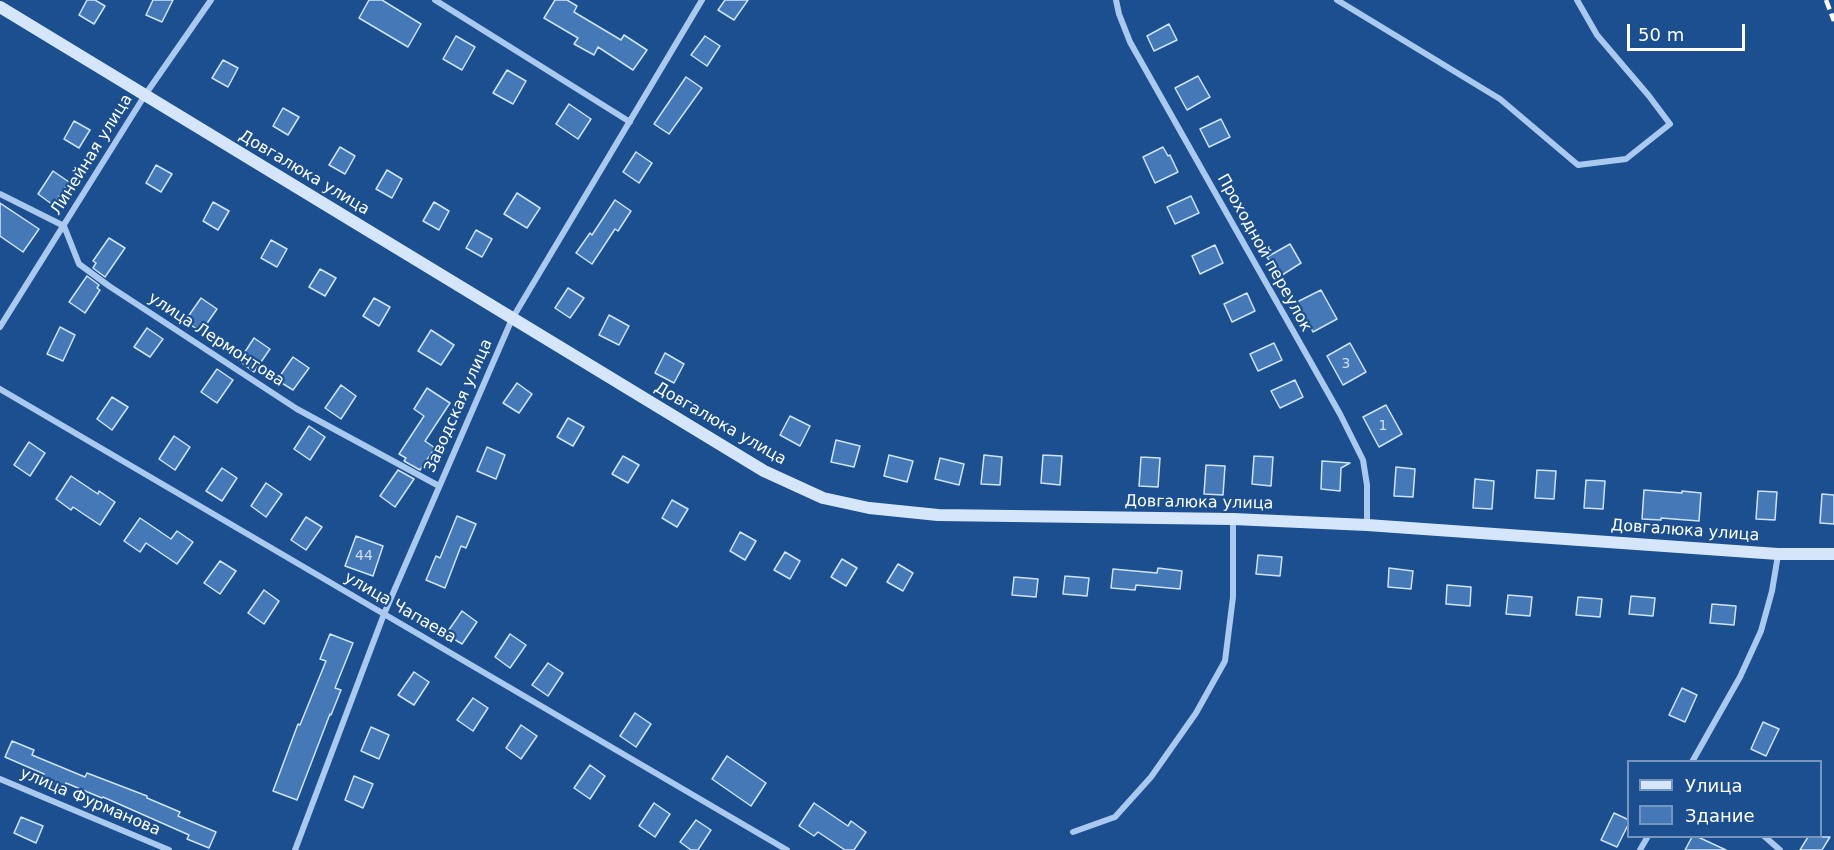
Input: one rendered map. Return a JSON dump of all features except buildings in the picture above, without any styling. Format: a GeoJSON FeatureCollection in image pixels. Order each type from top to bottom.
{"type":"FeatureCollection","features":[{"type":"Feature","properties":{"kind":"street","name":"Линейная улица"},"geometry":{"type":"LineString","coordinates":[[0,327],[145,95],[211,0]]}},
{"type":"Feature","properties":{"kind":"street"},"geometry":{"type":"LineString","coordinates":[[435,0],[630,122]]}},
{"type":"Feature","properties":{"kind":"street","name":"Заводская улица"},"geometry":{"type":"LineString","coordinates":[[295,850],[384,614],[512,319],[702,0]]}},
{"type":"Feature","properties":{"kind":"street","name":"Проходной переулок"},"geometry":{"type":"LineString","coordinates":[[1116,0],[1130,42],[1364,460],[1367,484],[1367,525]]}},
{"type":"Feature","properties":{"kind":"street"},"geometry":{"type":"LineString","coordinates":[[1337,0],[1500,99],[1578,165],[1626,159],[1670,124],[1597,35],[1577,0]]}},
{"type":"Feature","properties":{"kind":"street","name":"Довгалюка улица"},"geometry":{"type":"LineString","coordinates":[[0,7],[764,471],[823,498],[869,508],[938,515],[1233,519],[1367,525],[1778,554],[1834,554]]}},
{"type":"Feature","properties":{"kind":"street"},"geometry":{"type":"LineString","coordinates":[[0,194],[63,226]]}},
{"type":"Feature","properties":{"kind":"street","name":"улица Лермонтова"},"geometry":{"type":"LineString","coordinates":[[63,226],[79,264],[109,286],[297,409],[439,486]]}},
{"type":"Feature","properties":{"kind":"street","name":"улица Чапаева"},"geometry":{"type":"LineString","coordinates":[[0,389],[787,850]]}},
{"type":"Feature","properties":{"kind":"street"},"geometry":{"type":"LineString","coordinates":[[1073,832],[1115,817],[1151,777],[1196,713],[1225,661],[1233,597],[1233,519]]}},
{"type":"Feature","properties":{"kind":"street"},"geometry":{"type":"LineString","coordinates":[[1693,760],[1740,677],[1761,631],[1772,591],[1778,554]]}},
{"type":"Feature","properties":{"kind":"street","name":"улица Фурманова"},"geometry":{"type":"LineString","coordinates":[[0,779],[169,850]]}},
{"type":"Feature","properties":{"kind":"street"},"geometry":{"type":"LineString","coordinates":[[1765,838],[1780,850]]}},
{"type":"Feature","properties":{"kind":"railway"},"geometry":{"type":"LineString","coordinates":[[1826,0],[1834,21]]}}]}
